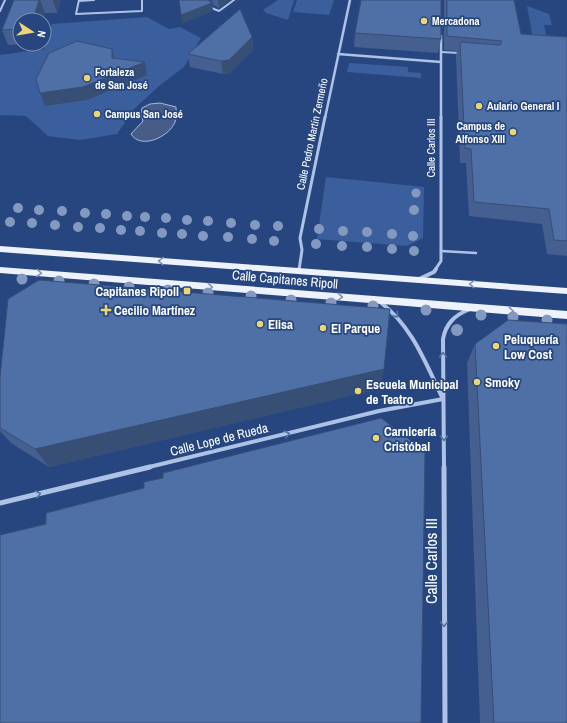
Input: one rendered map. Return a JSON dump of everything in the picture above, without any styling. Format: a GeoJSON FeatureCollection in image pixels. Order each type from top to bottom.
{"type":"FeatureCollection","features":[{"type":"Feature","properties":{"kind":"main road","name":"Calle Capitanes Ripoll"},"geometry":{"type":"LineString","coordinates":[[0,249],[567,291]]}},
{"type":"Feature","properties":{"kind":"main road","name":"Calle Capitanes Ripoll"},"geometry":{"type":"LineString","coordinates":[[0,270],[567,315]]}},
{"type":"Feature","properties":{"kind":"street","name":"Calle Pedro Martín Zermeño"},"geometry":{"type":"LineString","coordinates":[[299,271],[302,250],[300,238],[350,0]]}},
{"type":"Feature","properties":{"kind":"street","name":"Calle Carlos III"},"geometry":{"type":"LineString","coordinates":[[415,280],[434,272],[442,261],[441,30]]}},
{"type":"Feature","properties":{"kind":"street"},"geometry":{"type":"LineString","coordinates":[[338,54],[441,62]]}},
{"type":"Feature","properties":{"kind":"street","name":"Calle Carlos III"},"geometry":{"type":"LineString","coordinates":[[374,300],[391,310],[412,337],[443,399]]}},
{"type":"Feature","properties":{"kind":"street","name":"Calle Carlos III"},"geometry":{"type":"LineString","coordinates":[[445,723],[444,332],[447,325],[458,314],[472,309],[484,308]]}},
{"type":"Feature","properties":{"kind":"street","name":"Calle Lope de Rueda"},"geometry":{"type":"LineString","coordinates":[[0,503],[379,411],[443,399]]}},
{"type":"Feature","properties":{"kind":"lane"},"geometry":{"type":"LineString","coordinates":[[94,0],[79,0],[76,14],[142,11],[142,0]]}},
{"type":"Feature","properties":{"kind":"lane"},"geometry":{"type":"LineString","coordinates":[[212,3],[208,6],[220,11],[234,0]]}},
{"type":"Feature","properties":{"kind":"lane"},"geometry":{"type":"LineString","coordinates":[[0,2],[4,1]]}},
{"type":"Feature","properties":{"kind":"lane"},"geometry":{"type":"LineString","coordinates":[[0,11],[4,1]]}},
{"type":"Feature","properties":{"kind":"lane"},"geometry":{"type":"LineString","coordinates":[[441,52],[464,53]]}},
{"type":"Feature","properties":{"kind":"lane"},"geometry":{"type":"LineString","coordinates":[[441,251],[476,253]]}},
{"type":"Feature","properties":{"kind":"shaded area"},"geometry":{"type":"Polygon","coordinates":[[[278,0],[294,0],[288,20],[266,13],[263,10],[278,0]]]}},
{"type":"Feature","properties":{"kind":"shaded area"},"geometry":{"type":"Polygon","coordinates":[[[297,0],[334,0],[329,15],[293,12],[297,0]]]}},
{"type":"Feature","properties":{"kind":"shaded area"},"geometry":{"type":"Polygon","coordinates":[[[527,6],[549,14],[552,25],[544,25],[547,39],[533,38],[527,6]]]}},
{"type":"Feature","properties":{"kind":"shaded area"},"geometry":{"type":"Polygon","coordinates":[[[147,17],[169,29],[180,27],[201,38],[184,67],[159,86],[134,109],[117,134],[80,140],[48,136],[26,116],[0,115],[0,55],[22,52],[52,52],[52,24],[147,17]]]}},
{"type":"Feature","properties":{"kind":"shaded area"},"geometry":{"type":"Polygon","coordinates":[[[349,63],[408,67],[408,72],[421,73],[421,78],[347,72],[349,63]]]}},
{"type":"Feature","properties":{"kind":"shaded area"},"geometry":{"type":"Polygon","coordinates":[[[160,103],[176,107],[176,120],[172,127],[161,137],[154,140],[141,141],[136,139],[131,134],[143,121],[141,115],[142,108],[150,104],[160,103]]]}},
{"type":"Feature","properties":{"kind":"shaded area"},"geometry":{"type":"Polygon","coordinates":[[[326,177],[424,187],[423,238],[407,246],[317,239],[326,177]]]}},
{"type":"Feature","properties":{"kind":"building"},"geometry":{"type":"Polygon","coordinates":[[[14,0],[39,0],[35,12],[12,12],[12,29],[2,30],[14,0]]]}},
{"type":"Feature","properties":{"kind":"building"},"geometry":{"type":"Polygon","coordinates":[[[179,0],[208,0],[212,3],[181,15],[179,0]]]}},
{"type":"Feature","properties":{"kind":"building"},"geometry":{"type":"Polygon","coordinates":[[[361,0],[441,0],[441,39],[355,33],[361,0]]]}},
{"type":"Feature","properties":{"kind":"building","name":"Campus de Alfonso XIII"},"geometry":{"type":"Polygon","coordinates":[[[447,0],[514,0],[521,34],[567,37],[567,241],[554,240],[549,209],[474,202],[471,149],[465,148],[460,42],[500,45],[502,41],[447,36],[447,0]]]}},
{"type":"Feature","properties":{"kind":"building"},"geometry":{"type":"Polygon","coordinates":[[[240,9],[252,37],[229,60],[221,61],[188,54],[240,9]]]}},
{"type":"Feature","properties":{"kind":"building"},"geometry":{"type":"Polygon","coordinates":[[[77,41],[112,49],[112,58],[145,62],[83,87],[40,93],[36,79],[49,53],[77,41]]]}},
{"type":"Feature","properties":{"kind":"building"},"geometry":{"type":"Polygon","coordinates":[[[39,280],[390,309],[384,369],[35,449],[0,428],[0,377],[8,299],[39,280]]]}},
{"type":"Feature","properties":{"kind":"building"},"geometry":{"type":"Polygon","coordinates":[[[508,320],[567,324],[567,723],[494,723],[475,344],[508,320]]]}},
{"type":"Feature","properties":{"kind":"building"},"geometry":{"type":"Polygon","coordinates":[[[381,418],[425,451],[421,723],[0,723],[0,535],[46,524],[46,513],[144,488],[144,482],[163,478],[163,473],[381,418]]]}},
{"type":"Feature","properties":{"kind":"place","name":"Mercadona"},"geometry":{"type":"Point","coordinates":[424,21]}},
{"type":"Feature","properties":{"kind":"place","name":"Fortaleza de San José"},"geometry":{"type":"Point","coordinates":[87,78]}},
{"type":"Feature","properties":{"kind":"place","name":"Aulario General I"},"geometry":{"type":"Point","coordinates":[479,106]}},
{"type":"Feature","properties":{"kind":"place","name":"Campus San José"},"geometry":{"type":"Point","coordinates":[97,114]}},
{"type":"Feature","properties":{"kind":"place","name":"Campus de Alfonso XIII"},"geometry":{"type":"Point","coordinates":[513,132]}},
{"type":"Feature","properties":{"kind":"place","name":"Capitanes Ripoll"},"geometry":{"type":"Point","coordinates":[187,291]}},
{"type":"Feature","properties":{"kind":"place","name":"Cecilio Martínez"},"geometry":{"type":"Point","coordinates":[106,310]}},
{"type":"Feature","properties":{"kind":"place","name":"Elisa"},"geometry":{"type":"Point","coordinates":[260,324]}},
{"type":"Feature","properties":{"kind":"place","name":"El Parque"},"geometry":{"type":"Point","coordinates":[323,328]}},
{"type":"Feature","properties":{"kind":"place","name":"Peluquería Low Cost"},"geometry":{"type":"Point","coordinates":[496,346]}},
{"type":"Feature","properties":{"kind":"place","name":"Smoky"},"geometry":{"type":"Point","coordinates":[477,382]}},
{"type":"Feature","properties":{"kind":"place","name":"Escuela Municipal de Teatro"},"geometry":{"type":"Point","coordinates":[358,391]}},
{"type":"Feature","properties":{"kind":"place","name":"Carnicería Cristóbal"},"geometry":{"type":"Point","coordinates":[376,438]}}]}
